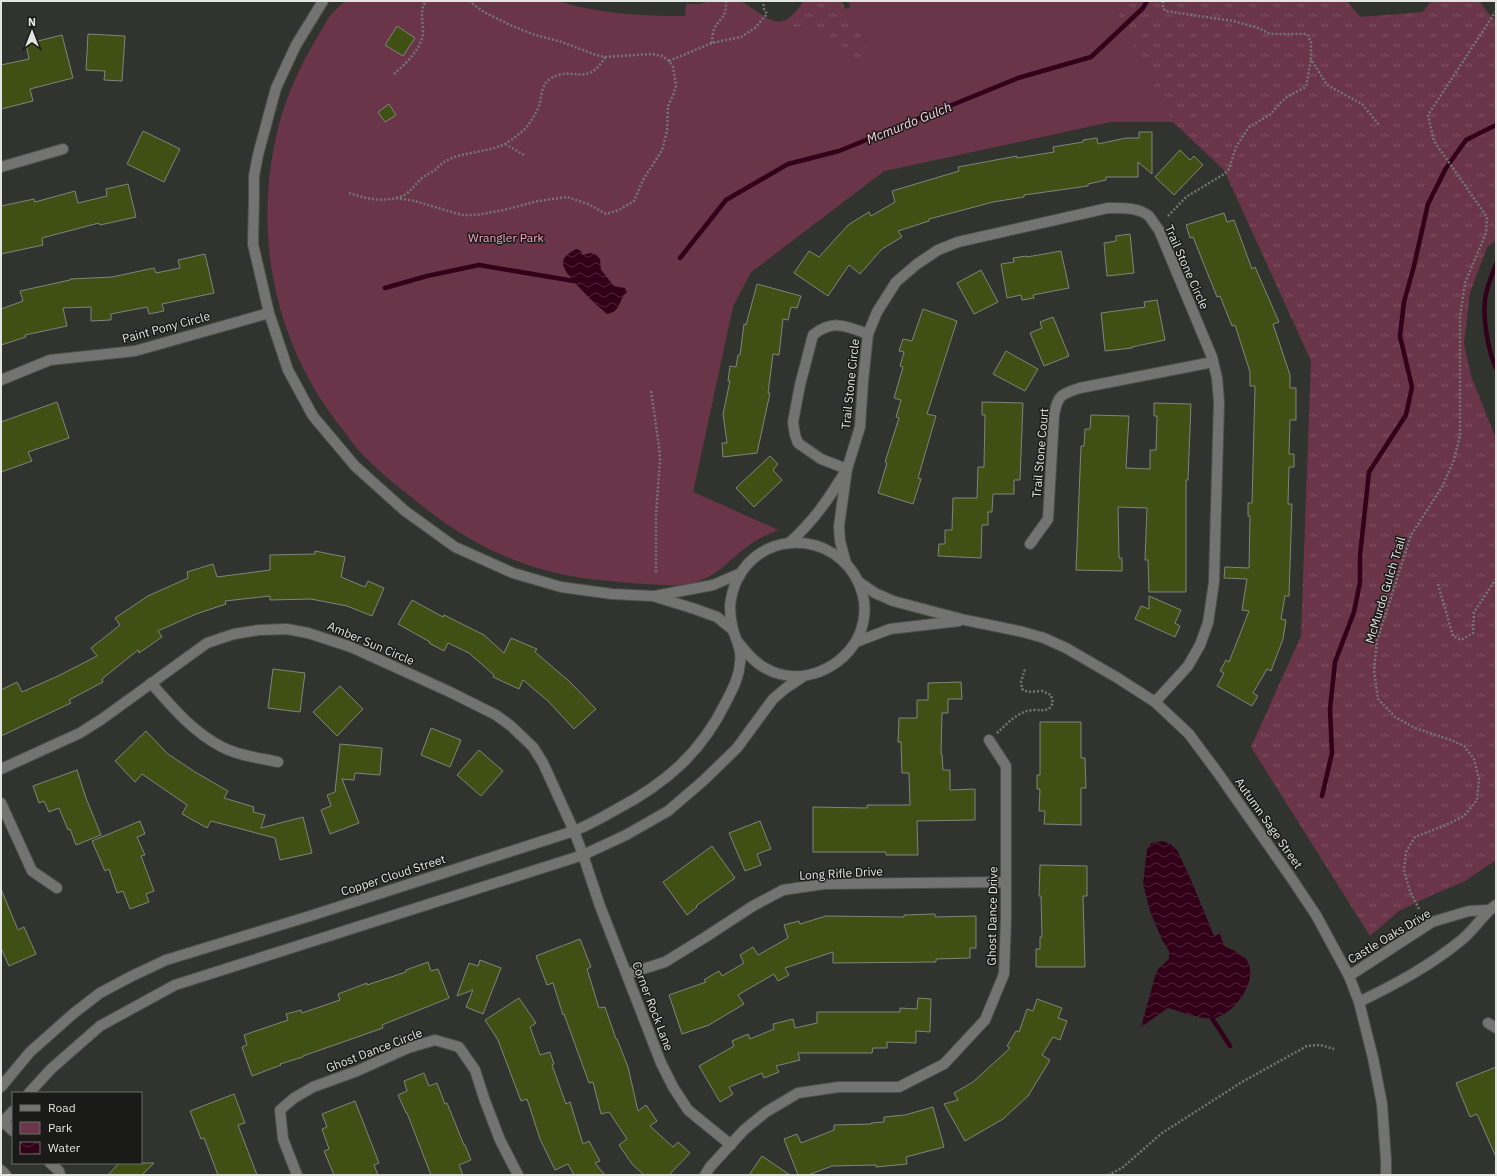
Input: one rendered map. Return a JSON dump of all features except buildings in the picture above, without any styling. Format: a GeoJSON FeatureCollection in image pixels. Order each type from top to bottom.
{"type":"FeatureCollection","features":[{"type":"Feature","properties":{"kind":"street"},"geometry":{"type":"LineString","coordinates":[[323,1],[296,45],[278,82],[269,110],[254,176],[253,244],[269,313],[288,370],[313,416],[355,466],[412,515],[455,547],[513,573],[561,587],[612,594],[653,596],[713,586],[741,573]]}},
{"type":"Feature","properties":{"kind":"street"},"geometry":{"type":"LineString","coordinates":[[1,167],[63,149]]}},
{"type":"Feature","properties":{"kind":"street","name":"Trail Stone Circle"},"geometry":{"type":"LineString","coordinates":[[846,563],[840,541],[839,526],[847,469],[860,427],[868,334],[877,312],[896,282],[917,264],[938,250],[958,242],[1108,208],[1129,208],[1148,216],[1159,230],[1213,362],[1217,378],[1219,402],[1214,582],[1208,624],[1200,645],[1188,666],[1155,702]]}},
{"type":"Feature","properties":{"kind":"street","name":"Paint Pony Circle"},"geometry":{"type":"LineString","coordinates":[[1,380],[50,360],[135,351],[269,313]]}},
{"type":"Feature","properties":{"kind":"street"},"geometry":{"type":"LineString","coordinates":[[847,469],[821,459],[805,449],[798,442],[795,435],[793,422],[800,385],[813,335],[830,325],[845,326],[868,334]]}},
{"type":"Feature","properties":{"kind":"street","name":"Trail Stone Court"},"geometry":{"type":"LineString","coordinates":[[1030,544],[1048,519],[1054,415],[1056,404],[1064,393],[1080,388],[1213,362]]}},
{"type":"Feature","properties":{"kind":"street","name":"Trail Stone Circle"},"geometry":{"type":"LineString","coordinates":[[789,543],[805,529],[818,513],[847,469]]}},
{"type":"Feature","properties":{"kind":"street"},"geometry":{"type":"LineString","coordinates":[[789,543],[804,543],[820,546],[834,553],[846,563],[859,582],[863,597],[864,612],[862,627],[856,642],[849,652],[834,665],[817,673],[805,676],[792,676],[779,674],[766,669],[745,652],[738,642],[733,630],[730,616],[730,601],[734,586],[741,573],[754,558],[770,548],[789,543]]}},
{"type":"Feature","properties":{"kind":"street","name":"Autumn Sage Street"},"geometry":{"type":"LineString","coordinates":[[859,582],[875,593],[893,601],[966,620],[1023,632],[1044,638],[1066,648],[1155,702],[1189,734],[1218,773],[1308,903],[1349,976],[1358,1002],[1373,1058],[1382,1104],[1386,1175]]}},
{"type":"Feature","properties":{"kind":"street"},"geometry":{"type":"LineString","coordinates":[[653,596],[707,613],[717,618],[733,630]]}},
{"type":"Feature","properties":{"kind":"street","name":"Autumn Sage Street"},"geometry":{"type":"LineString","coordinates":[[856,642],[890,629],[966,620]]}},
{"type":"Feature","properties":{"kind":"street","name":"Amber Sun Circle"},"geometry":{"type":"LineString","coordinates":[[1,769],[80,733],[102,719],[207,643],[234,634],[259,630],[287,629],[308,633],[351,647],[450,692],[496,715],[511,726],[533,747],[543,763],[574,831],[583,855]]}},
{"type":"Feature","properties":{"kind":"street","name":"Copper Cloud Street"},"geometry":{"type":"LineString","coordinates":[[1,1087],[30,1052],[79,1009],[100,993],[166,960],[310,916],[574,831],[589,825],[642,796],[667,778],[688,758],[718,719],[738,678],[741,655],[738,642]]}},
{"type":"Feature","properties":{"kind":"street"},"geometry":{"type":"LineString","coordinates":[[30,1092],[51,1069],[100,1026],[175,985],[583,855],[626,835],[668,811],[703,781],[737,748],[773,699],[786,688],[805,676]]}},
{"type":"Feature","properties":{"kind":"street"},"geometry":{"type":"LineString","coordinates":[[151,683],[172,707],[200,732],[222,747],[247,756],[278,762]]}},
{"type":"Feature","properties":{"kind":"street","name":"Ghost Dance Drive"},"geometry":{"type":"LineString","coordinates":[[705,1175],[710,1167],[744,1130],[766,1112],[798,1093],[839,1087],[899,1087],[944,1064],[985,1020],[1004,974],[1006,882],[1006,766],[989,740]]}},
{"type":"Feature","properties":{"kind":"street"},"geometry":{"type":"LineString","coordinates":[[1,803],[32,871],[57,888]]}},
{"type":"Feature","properties":{"kind":"street","name":"Corner Rock Lane"},"geometry":{"type":"LineString","coordinates":[[583,855],[600,906],[672,1087],[688,1110],[731,1144]]}},
{"type":"Feature","properties":{"kind":"street","name":"Long Rifle Drive"},"geometry":{"type":"LineString","coordinates":[[627,974],[665,962],[753,906],[783,890],[824,884],[1006,882]]}},
{"type":"Feature","properties":{"kind":"street","name":"Castle Oaks Drive"},"geometry":{"type":"LineString","coordinates":[[1349,976],[1432,922],[1469,911],[1492,908]]}},
{"type":"Feature","properties":{"kind":"street","name":"Castle Oaks Drive"},"geometry":{"type":"LineString","coordinates":[[1358,1002],[1418,972],[1460,941],[1492,908]]}},
{"type":"Feature","properties":{"kind":"street","name":"Ghost Dance Circle"},"geometry":{"type":"LineString","coordinates":[[297,1175],[283,1139],[280,1110],[294,1098],[313,1087],[357,1071],[408,1048],[435,1040],[459,1047],[475,1070],[500,1140],[518,1175]]}},
{"type":"Feature","properties":{"kind":"street"},"geometry":{"type":"LineString","coordinates":[[12,1112],[2,1122],[12,1129]]}},
{"type":"Feature","properties":{"kind":"street"},"geometry":{"type":"LineString","coordinates":[[51,1164],[59,1171],[60,1175]]}},
{"type":"Feature","properties":{"kind":"street"},"geometry":{"type":"LineString","coordinates":[[1,1170],[6,1175]]}},
{"type":"Feature","properties":{"kind":"path"},"geometry":{"type":"LineString","coordinates":[[394,74],[415,52],[421,40],[423,32],[421,18],[426,1]]}},
{"type":"Feature","properties":{"kind":"path"},"geometry":{"type":"LineString","coordinates":[[396,198],[415,201],[462,216],[504,210],[538,201],[567,198],[588,204],[606,214],[624,207],[634,201],[643,180],[662,150],[667,131],[668,106],[676,86],[673,67],[669,60],[662,56],[652,54],[605,57],[596,55],[562,42],[535,35],[496,19],[469,1]]}},
{"type":"Feature","properties":{"kind":"path"},"geometry":{"type":"LineString","coordinates":[[712,43],[714,28],[722,20],[726,10],[726,1]]}},
{"type":"Feature","properties":{"kind":"path"},"geometry":{"type":"LineString","coordinates":[[669,60],[712,43],[741,37],[755,28],[767,14],[764,9],[763,1]]}},
{"type":"Feature","properties":{"kind":"path"},"geometry":{"type":"LineString","coordinates":[[1163,1],[1162,6],[1165,11],[1233,21],[1258,28],[1270,34],[1307,34],[1311,42],[1311,59],[1306,87],[1288,96],[1271,114],[1249,127],[1236,147],[1229,169],[1224,174],[1186,197],[1168,216]]}},
{"type":"Feature","properties":{"kind":"path","name":"McMurdo Gulch Trail"},"geometry":{"type":"LineString","coordinates":[[1419,909],[1410,891],[1404,871],[1406,852],[1416,837],[1464,816],[1477,800],[1479,779],[1474,759],[1464,746],[1415,728],[1395,718],[1378,699],[1374,670],[1377,642],[1411,535],[1442,487],[1454,460],[1460,435],[1460,316],[1465,283],[1486,233],[1487,217],[1434,141],[1428,115],[1495,12]]}},
{"type":"Feature","properties":{"kind":"path"},"geometry":{"type":"LineString","coordinates":[[349,192],[360,197],[382,200],[407,195],[422,178],[444,162],[471,152],[505,144],[531,122],[538,107],[543,88],[550,80],[556,76],[565,74],[584,75],[593,72],[605,57]]}},
{"type":"Feature","properties":{"kind":"path"},"geometry":{"type":"LineString","coordinates":[[1311,59],[1327,85],[1362,104],[1380,126]]}},
{"type":"Feature","properties":{"kind":"path"},"geometry":{"type":"LineString","coordinates":[[505,144],[524,154]]}},
{"type":"Feature","properties":{"kind":"path"},"geometry":{"type":"LineString","coordinates":[[651,391],[660,459],[656,516],[656,574]]}},
{"type":"Feature","properties":{"kind":"path"},"geometry":{"type":"LineString","coordinates":[[1438,584],[1453,636],[1461,640],[1473,633],[1474,612],[1496,579]]}},
{"type":"Feature","properties":{"kind":"path"},"geometry":{"type":"LineString","coordinates":[[989,740],[1020,713],[1049,709],[1053,703],[1051,695],[1042,691],[1028,692],[1022,689],[1021,682],[1025,669]]}},
{"type":"Feature","properties":{"kind":"path"},"geometry":{"type":"LineString","coordinates":[[1108,1175],[1122,1168],[1162,1132],[1242,1082],[1307,1046],[1320,1044],[1334,1049]]}},
{"type":"Feature","properties":{"kind":"green space","name":"Wrangler Park"},"geometry":{"type":"Polygon","coordinates":[[[345,1],[558,1],[590,9],[621,13],[685,16],[686,4],[699,4],[711,1],[741,1],[768,19],[780,24],[821,33],[831,38],[851,59],[891,69],[866,45],[848,1],[1111,1],[1173,122],[1110,122],[884,171],[751,272],[733,306],[693,492],[778,530],[748,545],[715,573],[697,582],[689,584],[663,585],[582,578],[530,566],[506,557],[460,533],[438,518],[387,478],[358,450],[319,397],[300,362],[285,325],[275,287],[269,248],[267,208],[270,168],[278,128],[296,78],[329,18],[345,1]]]}},
{"type":"Feature","properties":{"kind":"green space"},"geometry":{"type":"Polygon","coordinates":[[[803,1],[842,1],[845,9],[851,7],[866,45],[978,1],[1347,1],[1360,17],[1423,12],[1431,1],[1480,1],[1487,12],[1496,20],[1496,240],[1487,247],[1470,293],[1464,344],[1471,376],[1496,439],[1496,860],[1465,881],[1399,911],[1370,936],[1251,747],[1301,636],[1311,361],[1224,170],[1173,122],[1110,122],[884,171],[751,272],[733,306],[693,492],[778,530],[753,543],[731,560],[659,527],[770,19],[780,22],[790,18],[803,1]]]}},
{"type":"Feature","properties":{"kind":"water"},"geometry":{"type":"Polygon","coordinates":[[[577,249],[581,251],[582,255],[591,253],[596,255],[600,259],[601,270],[614,286],[625,288],[627,293],[622,298],[618,308],[612,313],[607,314],[596,304],[575,283],[565,270],[563,261],[565,257],[577,249]]]}},
{"type":"Feature","properties":{"kind":"water"},"geometry":{"type":"Polygon","coordinates":[[[1163,841],[1170,844],[1177,850],[1214,936],[1220,934],[1224,946],[1245,958],[1249,966],[1250,974],[1244,993],[1238,1002],[1223,1015],[1215,1018],[1203,1018],[1168,1008],[1141,1027],[1158,969],[1169,959],[1169,951],[1162,940],[1150,911],[1143,884],[1147,850],[1151,843],[1163,841]]]}},
{"type":"Feature","properties":{"kind":"waterway","name":"Mcmurdo Gulch"},"geometry":{"type":"LineString","coordinates":[[680,258],[726,200],[788,164],[839,151],[1018,78],[1091,57],[1143,8],[1147,1]]}},
{"type":"Feature","properties":{"kind":"waterway"},"geometry":{"type":"LineString","coordinates":[[1322,796],[1332,753],[1330,709],[1335,662],[1354,612],[1360,582],[1360,556],[1369,472],[1406,415],[1412,387],[1400,336],[1404,302],[1428,204],[1446,168],[1466,140],[1496,125]]}},
{"type":"Feature","properties":{"kind":"waterway"},"geometry":{"type":"LineString","coordinates":[[1496,264],[1489,282],[1485,300],[1485,325],[1488,344],[1496,368]]}},
{"type":"Feature","properties":{"kind":"waterway","name":"Mcmurdo Gulch"},"geometry":{"type":"LineString","coordinates":[[385,288],[427,276],[479,265],[574,281]]}},
{"type":"Feature","properties":{"kind":"waterway"},"geometry":{"type":"LineString","coordinates":[[1212,1018],[1230,1046]]}}]}
